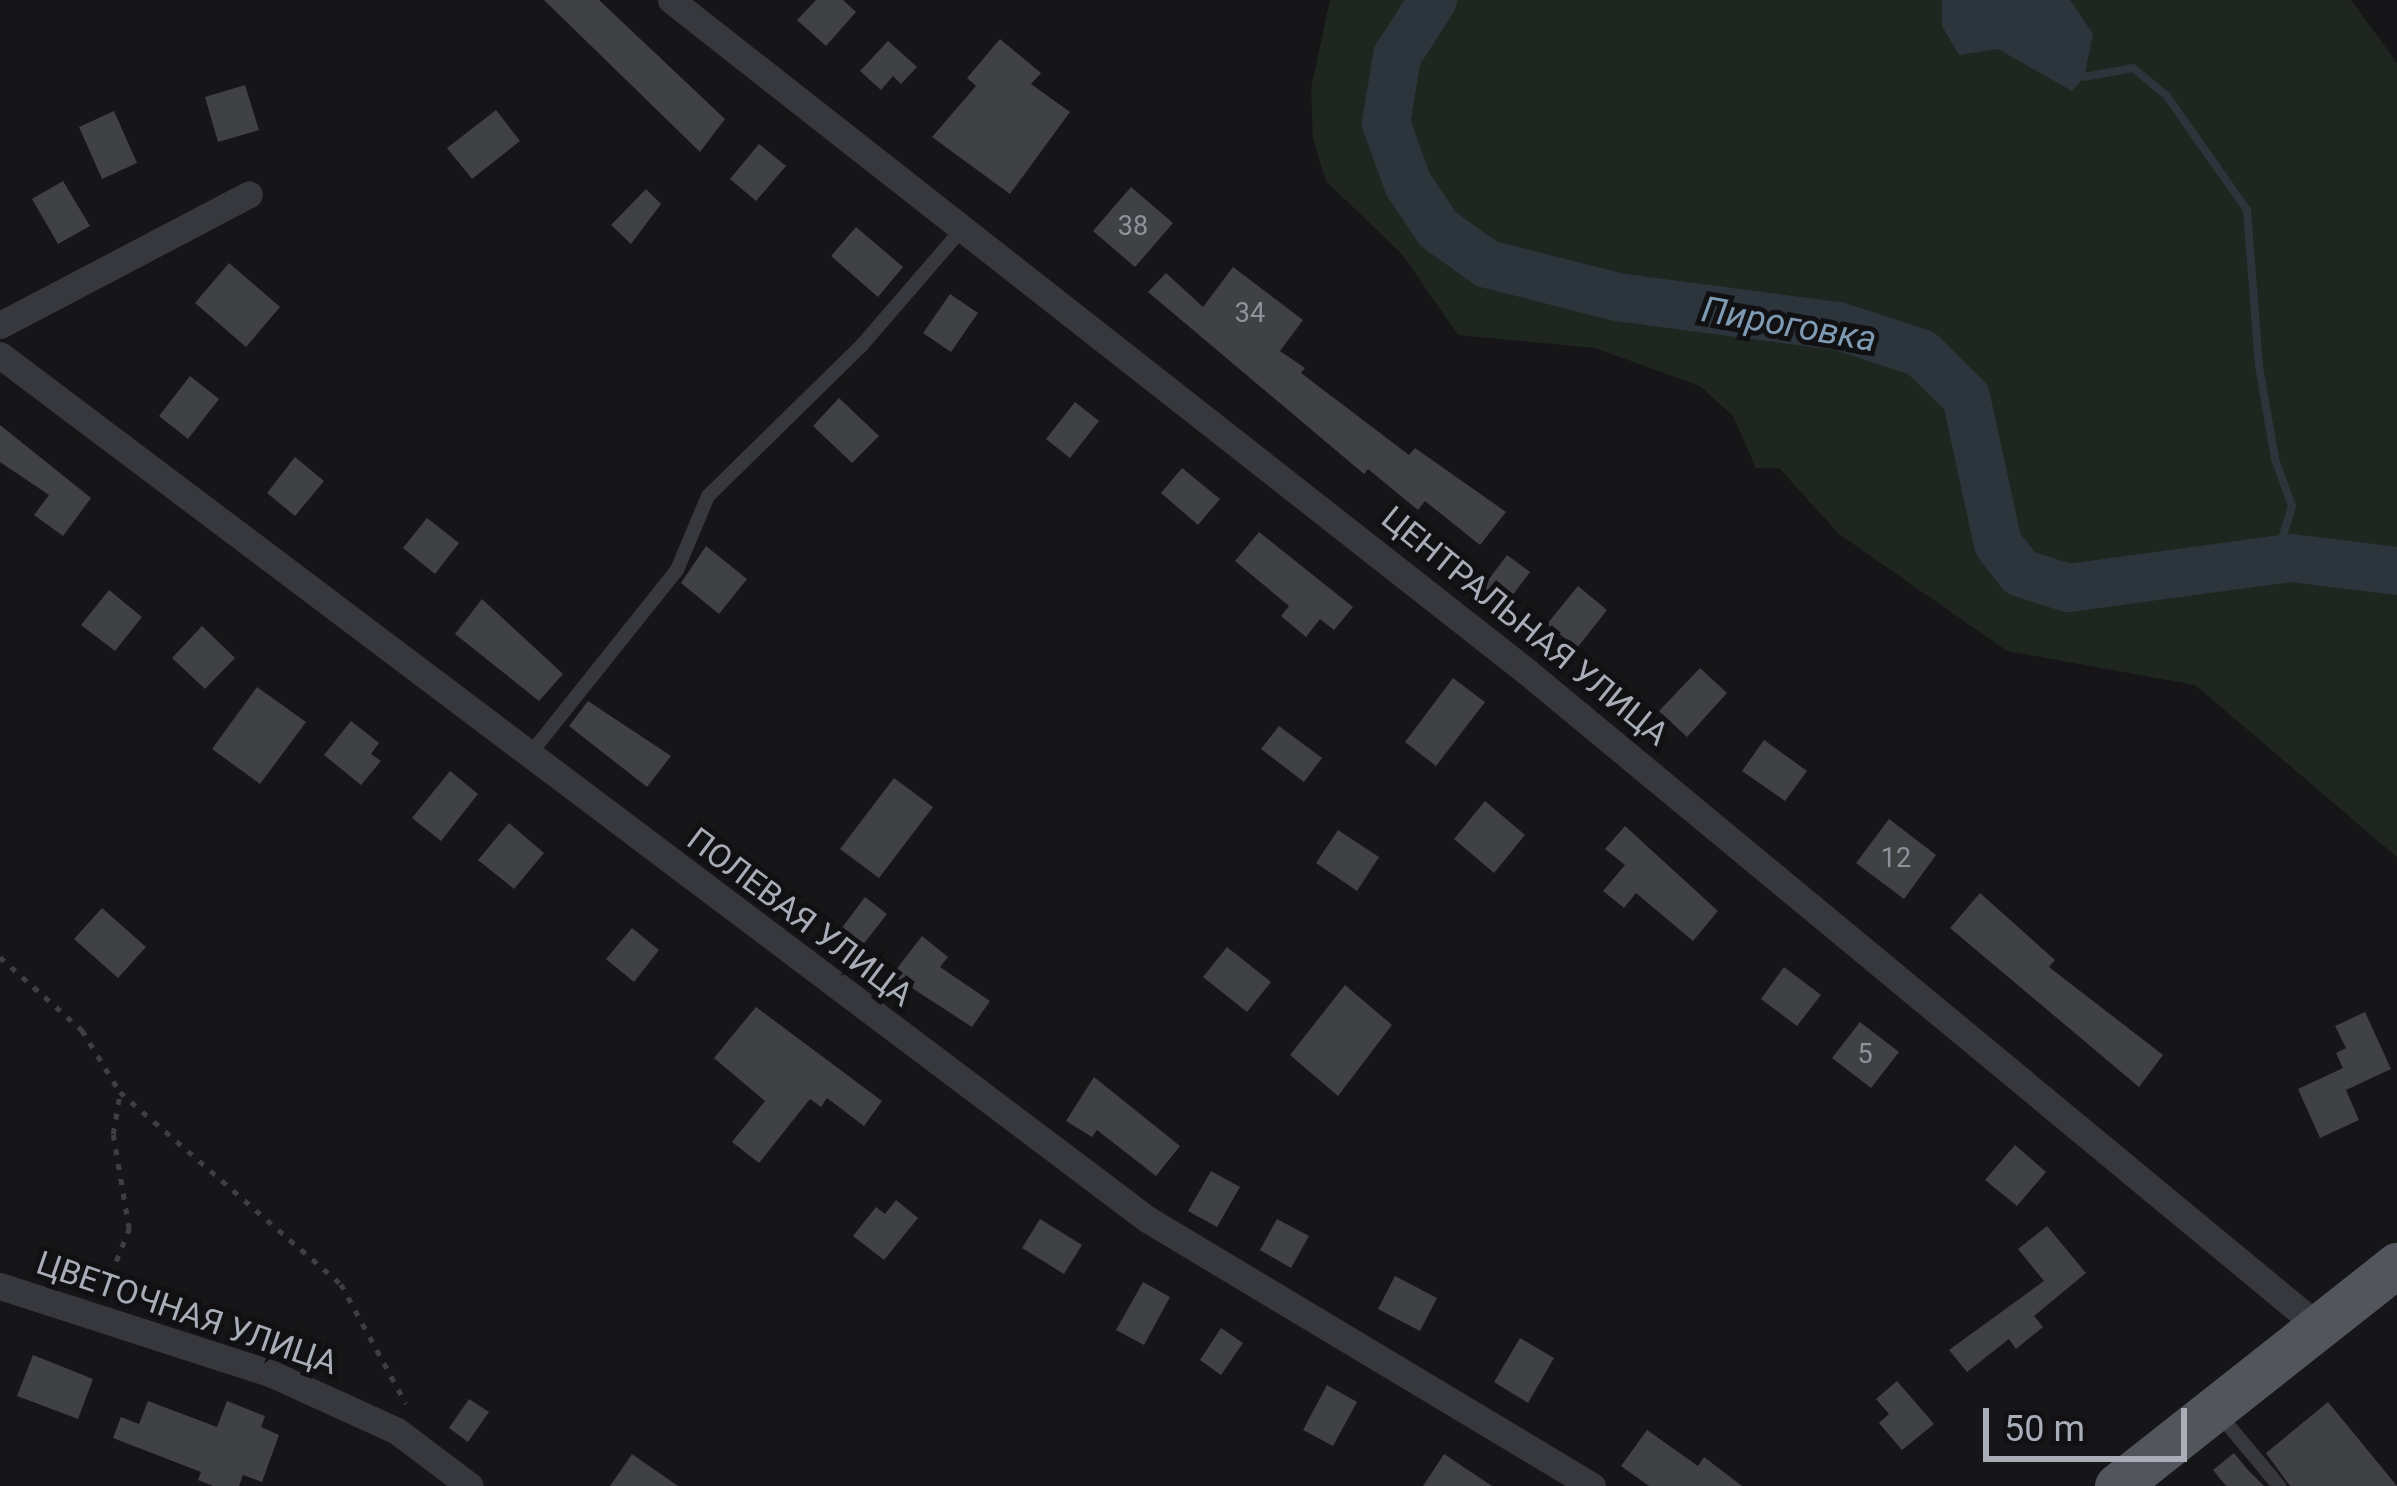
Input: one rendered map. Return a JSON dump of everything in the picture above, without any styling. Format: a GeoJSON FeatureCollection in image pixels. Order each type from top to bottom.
{"type":"FeatureCollection","features":[{"type":"Feature","properties":{"kind":"main road"},"geometry":{"type":"LineString","coordinates":[[2117,1486],[2397,1265]]}},
{"type":"Feature","properties":{"kind":"street","name":"ЦЕНТРАЛЬНАЯ УЛИЦА"},"geometry":{"type":"LineString","coordinates":[[671,0],[966,224],[1526,671],[2319,1327]]}},
{"type":"Feature","properties":{"kind":"street"},"geometry":{"type":"LineString","coordinates":[[0,325],[249,194]]}},
{"type":"Feature","properties":{"kind":"street","name":"ПОЛЕВАЯ УЛИЦА"},"geometry":{"type":"LineString","coordinates":[[0,355],[1147,1219],[1592,1486]]}},
{"type":"Feature","properties":{"kind":"street","name":"ЦВЕТОЧНАЯ УЛИЦА"},"geometry":{"type":"LineString","coordinates":[[0,1286],[272,1374],[415,1445],[470,1486]]}},
{"type":"Feature","properties":{"kind":"lane"},"geometry":{"type":"LineString","coordinates":[[530,754],[677,570],[708,496],[862,345],[966,224]]}},
{"type":"Feature","properties":{"kind":"lane"},"geometry":{"type":"LineString","coordinates":[[2216,1410],[2279,1486]]}},
{"type":"Feature","properties":{"kind":"path"},"geometry":{"type":"LineString","coordinates":[[0,957],[82,1030],[120,1092],[340,1284],[403,1386],[415,1445]]}},
{"type":"Feature","properties":{"kind":"path"},"geometry":{"type":"LineString","coordinates":[[82,1316],[103,1294],[129,1229],[113,1134],[120,1092]]}},
{"type":"Feature","properties":{"kind":"shaded area"},"geometry":{"type":"Polygon","coordinates":[[[1330,0],[2351,0],[2397,63],[2397,857],[2195,685],[2007,651],[1839,534],[1779,468],[1756,468],[1733,416],[1700,386],[1595,348],[1458,335],[1402,254],[1326,181],[1313,139],[1311,88],[1330,0]]]}},
{"type":"Feature","properties":{"kind":"shaded area"},"geometry":{"type":"Polygon","coordinates":[[[1942,0],[2070,0],[2093,34],[2084,77],[2072,91],[1998,49],[1959,55],[1942,26],[1942,0]]]}},
{"type":"Feature","properties":{"kind":"building"},"geometry":{"type":"Polygon","coordinates":[[[544,0],[599,0],[725,119],[700,152],[544,0]]]}},
{"type":"Feature","properties":{"kind":"building"},"geometry":{"type":"Polygon","coordinates":[[[816,0],[843,0],[856,12],[826,46],[797,20],[816,0]]]}},
{"type":"Feature","properties":{"kind":"building"},"geometry":{"type":"Polygon","coordinates":[[[1000,39],[1041,73],[1031,84],[1070,112],[1010,194],[932,137],[976,86],[967,78],[1000,39]]]}},
{"type":"Feature","properties":{"kind":"building"},"geometry":{"type":"Polygon","coordinates":[[[888,41],[917,67],[901,84],[893,76],[881,90],[860,71],[888,41]]]}},
{"type":"Feature","properties":{"kind":"building"},"geometry":{"type":"Polygon","coordinates":[[[245,85],[259,130],[218,142],[205,97],[245,85]]]}},
{"type":"Feature","properties":{"kind":"building"},"geometry":{"type":"Polygon","coordinates":[[[496,110],[520,141],[472,179],[447,148],[496,110]]]}},
{"type":"Feature","properties":{"kind":"building"},"geometry":{"type":"Polygon","coordinates":[[[114,111],[137,163],[102,179],[79,127],[114,111]]]}},
{"type":"Feature","properties":{"kind":"building"},"geometry":{"type":"Polygon","coordinates":[[[759,144],[786,166],[756,201],[730,179],[759,144]]]}},
{"type":"Feature","properties":{"kind":"building"},"geometry":{"type":"Polygon","coordinates":[[[63,181],[90,226],[58,244],[32,199],[63,181]]]}},
{"type":"Feature","properties":{"kind":"building"},"geometry":{"type":"Polygon","coordinates":[[[1131,187],[1173,223],[1135,267],[1093,231],[1131,187]]]}},
{"type":"Feature","properties":{"kind":"building"},"geometry":{"type":"Polygon","coordinates":[[[646,189],[661,204],[631,244],[611,225],[646,189]]]}},
{"type":"Feature","properties":{"kind":"building"},"geometry":{"type":"Polygon","coordinates":[[[856,227],[903,267],[878,297],[831,256],[856,227]]]}},
{"type":"Feature","properties":{"kind":"building"},"geometry":{"type":"Polygon","coordinates":[[[229,263],[280,307],[246,347],[195,303],[229,263]]]}},
{"type":"Feature","properties":{"kind":"building"},"geometry":{"type":"Polygon","coordinates":[[[1233,267],[1303,320],[1280,351],[1305,368],[1301,373],[1409,455],[1415,448],[1506,512],[1480,545],[1425,501],[1418,510],[1368,469],[1364,474],[1148,292],[1166,273],[1203,307],[1233,267]]]}},
{"type":"Feature","properties":{"kind":"building"},"geometry":{"type":"Polygon","coordinates":[[[950,294],[978,313],[951,352],[923,333],[950,294]]]}},
{"type":"Feature","properties":{"kind":"building"},"geometry":{"type":"Polygon","coordinates":[[[190,376],[219,399],[188,439],[159,416],[190,376]]]}},
{"type":"Feature","properties":{"kind":"building"},"geometry":{"type":"Polygon","coordinates":[[[839,398],[879,436],[852,463],[813,426],[839,398]]]}},
{"type":"Feature","properties":{"kind":"building"},"geometry":{"type":"Polygon","coordinates":[[[1075,402],[1099,421],[1070,458],[1046,439],[1075,402]]]}},
{"type":"Feature","properties":{"kind":"building"},"geometry":{"type":"Polygon","coordinates":[[[0,425],[91,498],[63,536],[34,515],[49,495],[0,462],[0,425]]]}},
{"type":"Feature","properties":{"kind":"building"},"geometry":{"type":"Polygon","coordinates":[[[295,457],[324,481],[295,516],[267,493],[295,457]]]}},
{"type":"Feature","properties":{"kind":"building"},"geometry":{"type":"Polygon","coordinates":[[[1182,468],[1220,499],[1198,525],[1161,493],[1182,468]]]}},
{"type":"Feature","properties":{"kind":"building"},"geometry":{"type":"Polygon","coordinates":[[[427,518],[459,543],[435,574],[403,548],[427,518]]]}},
{"type":"Feature","properties":{"kind":"building"},"geometry":{"type":"Polygon","coordinates":[[[1259,532],[1353,607],[1334,630],[1320,619],[1306,637],[1281,616],[1289,606],[1235,561],[1259,532]]]}},
{"type":"Feature","properties":{"kind":"building"},"geometry":{"type":"Polygon","coordinates":[[[706,546],[747,579],[719,614],[681,583],[706,546]]]}},
{"type":"Feature","properties":{"kind":"building"},"geometry":{"type":"Polygon","coordinates":[[[1507,555],[1530,572],[1506,604],[1483,587],[1507,555]]]}},
{"type":"Feature","properties":{"kind":"building"},"geometry":{"type":"Polygon","coordinates":[[[1578,586],[1607,610],[1577,648],[1547,624],[1578,586]]]}},
{"type":"Feature","properties":{"kind":"building"},"geometry":{"type":"Polygon","coordinates":[[[109,590],[142,617],[115,651],[81,625],[109,590]]]}},
{"type":"Feature","properties":{"kind":"building"},"geometry":{"type":"Polygon","coordinates":[[[482,599],[563,674],[539,701],[455,634],[482,599]]]}},
{"type":"Feature","properties":{"kind":"building"},"geometry":{"type":"Polygon","coordinates":[[[202,626],[235,658],[205,689],[172,658],[202,626]]]}},
{"type":"Feature","properties":{"kind":"building"},"geometry":{"type":"Polygon","coordinates":[[[1700,668],[1727,693],[1687,737],[1659,711],[1700,668]]]}},
{"type":"Feature","properties":{"kind":"building"},"geometry":{"type":"Polygon","coordinates":[[[1453,678],[1485,702],[1436,766],[1405,742],[1453,678]]]}},
{"type":"Feature","properties":{"kind":"building"},"geometry":{"type":"Polygon","coordinates":[[[257,687],[306,722],[260,784],[212,749],[257,687]]]}},
{"type":"Feature","properties":{"kind":"building"},"geometry":{"type":"Polygon","coordinates":[[[588,701],[671,756],[647,787],[569,726],[588,701]]]}},
{"type":"Feature","properties":{"kind":"building"},"geometry":{"type":"Polygon","coordinates":[[[351,721],[379,743],[371,754],[381,761],[361,785],[324,755],[351,721]]]}},
{"type":"Feature","properties":{"kind":"building"},"geometry":{"type":"Polygon","coordinates":[[[1279,726],[1322,758],[1304,782],[1261,749],[1279,726]]]}},
{"type":"Feature","properties":{"kind":"building"},"geometry":{"type":"Polygon","coordinates":[[[1764,740],[1807,771],[1785,801],[1742,771],[1764,740]]]}},
{"type":"Feature","properties":{"kind":"building"},"geometry":{"type":"Polygon","coordinates":[[[450,771],[478,794],[441,841],[412,818],[450,771]]]}},
{"type":"Feature","properties":{"kind":"building"},"geometry":{"type":"Polygon","coordinates":[[[894,778],[933,807],[879,878],[840,849],[894,778]]]}},
{"type":"Feature","properties":{"kind":"building"},"geometry":{"type":"Polygon","coordinates":[[[1485,801],[1525,835],[1494,873],[1454,839],[1485,801]]]}},
{"type":"Feature","properties":{"kind":"building"},"geometry":{"type":"Polygon","coordinates":[[[1889,819],[1936,855],[1904,899],[1856,863],[1889,819]]]}},
{"type":"Feature","properties":{"kind":"building"},"geometry":{"type":"Polygon","coordinates":[[[509,823],[544,853],[514,889],[478,860],[509,823]]]}},
{"type":"Feature","properties":{"kind":"building"},"geometry":{"type":"Polygon","coordinates":[[[1625,826],[1718,911],[1693,941],[1636,893],[1624,908],[1603,891],[1625,865],[1605,849],[1625,826]]]}},
{"type":"Feature","properties":{"kind":"building"},"geometry":{"type":"Polygon","coordinates":[[[1338,830],[1379,857],[1357,891],[1316,863],[1338,830]]]}},
{"type":"Feature","properties":{"kind":"building"},"geometry":{"type":"Polygon","coordinates":[[[1980,893],[2055,960],[2049,967],[2163,1055],[2139,1087],[1950,928],[1980,893]]]}},
{"type":"Feature","properties":{"kind":"building"},"geometry":{"type":"Polygon","coordinates":[[[865,897],[887,914],[859,950],[838,933],[865,897]]]}},
{"type":"Feature","properties":{"kind":"building"},"geometry":{"type":"Polygon","coordinates":[[[102,908],[146,947],[118,978],[74,939],[102,908]]]}},
{"type":"Feature","properties":{"kind":"building"},"geometry":{"type":"Polygon","coordinates":[[[632,928],[659,950],[634,982],[606,959],[632,928]]]}},
{"type":"Feature","properties":{"kind":"building"},"geometry":{"type":"Polygon","coordinates":[[[922,936],[948,957],[940,967],[990,1001],[972,1027],[892,975],[922,936]]]}},
{"type":"Feature","properties":{"kind":"building"},"geometry":{"type":"Polygon","coordinates":[[[1227,947],[1271,982],[1247,1012],[1203,977],[1227,947]]]}},
{"type":"Feature","properties":{"kind":"building"},"geometry":{"type":"Polygon","coordinates":[[[1784,967],[1821,995],[1797,1026],[1761,999],[1784,967]]]}},
{"type":"Feature","properties":{"kind":"building"},"geometry":{"type":"Polygon","coordinates":[[[1345,985],[1392,1025],[1338,1096],[1290,1055],[1345,985]]]}},
{"type":"Feature","properties":{"kind":"building"},"geometry":{"type":"Polygon","coordinates":[[[756,1007],[882,1101],[864,1126],[827,1098],[821,1107],[810,1099],[759,1163],[732,1142],[765,1101],[714,1058],[756,1007]]]}},
{"type":"Feature","properties":{"kind":"building"},"geometry":{"type":"Polygon","coordinates":[[[2365,1012],[2391,1069],[2346,1090],[2359,1120],[2320,1138],[2298,1089],[2343,1068],[2336,1053],[2346,1048],[2335,1026],[2365,1012]]]}},
{"type":"Feature","properties":{"kind":"building"},"geometry":{"type":"Polygon","coordinates":[[[1860,1022],[1899,1052],[1871,1088],[1832,1058],[1860,1022]]]}},
{"type":"Feature","properties":{"kind":"building"},"geometry":{"type":"Polygon","coordinates":[[[1094,1077],[1180,1146],[1156,1176],[1097,1130],[1092,1137],[1066,1121],[1094,1077]]]}},
{"type":"Feature","properties":{"kind":"building"},"geometry":{"type":"Polygon","coordinates":[[[2015,1145],[2046,1172],[2017,1206],[1985,1180],[2015,1145]]]}},
{"type":"Feature","properties":{"kind":"building"},"geometry":{"type":"Polygon","coordinates":[[[1211,1171],[1240,1187],[1217,1227],[1188,1211],[1211,1171]]]}},
{"type":"Feature","properties":{"kind":"building"},"geometry":{"type":"Polygon","coordinates":[[[896,1200],[918,1218],[884,1260],[853,1236],[876,1207],[885,1214],[896,1200]]]}},
{"type":"Feature","properties":{"kind":"building"},"geometry":{"type":"Polygon","coordinates":[[[1040,1219],[1082,1245],[1064,1274],[1022,1248],[1040,1219]]]}},
{"type":"Feature","properties":{"kind":"building"},"geometry":{"type":"Polygon","coordinates":[[[1277,1219],[1309,1236],[1291,1268],[1260,1250],[1277,1219]]]}},
{"type":"Feature","properties":{"kind":"building"},"geometry":{"type":"Polygon","coordinates":[[[2047,1226],[2086,1273],[2034,1316],[2043,1327],[2016,1349],[2009,1339],[1967,1372],[1949,1350],[2044,1281],[2018,1249],[2047,1226]]]}},
{"type":"Feature","properties":{"kind":"building"},"geometry":{"type":"Polygon","coordinates":[[[1395,1276],[1437,1298],[1420,1331],[1378,1309],[1395,1276]]]}},
{"type":"Feature","properties":{"kind":"building"},"geometry":{"type":"Polygon","coordinates":[[[1143,1282],[1170,1297],[1144,1345],[1116,1330],[1143,1282]]]}},
{"type":"Feature","properties":{"kind":"building"},"geometry":{"type":"Polygon","coordinates":[[[1221,1328],[1243,1343],[1221,1375],[1200,1360],[1221,1328]]]}},
{"type":"Feature","properties":{"kind":"building"},"geometry":{"type":"Polygon","coordinates":[[[1520,1338],[1554,1358],[1528,1403],[1494,1382],[1520,1338]]]}},
{"type":"Feature","properties":{"kind":"building"},"geometry":{"type":"Polygon","coordinates":[[[33,1355],[93,1379],[78,1419],[17,1396],[33,1355]]]}},
{"type":"Feature","properties":{"kind":"building"},"geometry":{"type":"Polygon","coordinates":[[[1897,1381],[1934,1424],[1902,1450],[1879,1423],[1889,1414],[1876,1399],[1897,1381]]]}},
{"type":"Feature","properties":{"kind":"building"},"geometry":{"type":"Polygon","coordinates":[[[1327,1385],[1357,1402],[1333,1446],[1303,1430],[1327,1385]]]}},
{"type":"Feature","properties":{"kind":"building"},"geometry":{"type":"Polygon","coordinates":[[[469,1399],[489,1412],[468,1442],[449,1428],[469,1399]]]}},
{"type":"Feature","properties":{"kind":"building"},"geometry":{"type":"Polygon","coordinates":[[[148,1401],[217,1427],[227,1401],[265,1416],[261,1427],[279,1435],[262,1482],[243,1475],[239,1486],[213,1486],[198,1480],[201,1472],[113,1438],[121,1417],[139,1424],[148,1401]]]}},
{"type":"Feature","properties":{"kind":"building"},"geometry":{"type":"Polygon","coordinates":[[[2328,1402],[2397,1486],[2290,1486],[2266,1453],[2328,1402]]]}},
{"type":"Feature","properties":{"kind":"building"},"geometry":{"type":"Polygon","coordinates":[[[1647,1430],[1698,1466],[1704,1457],[1742,1486],[1649,1486],[1621,1466],[1647,1430]]]}},
{"type":"Feature","properties":{"kind":"building"},"geometry":{"type":"Polygon","coordinates":[[[2234,1453],[2264,1486],[2226,1486],[2213,1470],[2234,1453]]]}},
{"type":"Feature","properties":{"kind":"building"},"geometry":{"type":"Polygon","coordinates":[[[632,1454],[678,1486],[610,1486],[632,1454]]]}},
{"type":"Feature","properties":{"kind":"building"},"geometry":{"type":"Polygon","coordinates":[[[1444,1454],[1492,1486],[1423,1486],[1444,1454]]]}},
{"type":"Feature","properties":{"kind":"waterway","name":"Пироговка"},"geometry":{"type":"LineString","coordinates":[[1433,0],[1397,56],[1386,123],[1408,184],[1438,229],[1487,264],[1617,297],[1838,326],[1921,353],[1966,397],[1998,544],[2021,573],[2068,588],[2291,558],[2397,571]]}},
{"type":"Feature","properties":{"kind":"waterway"},"geometry":{"type":"LineString","coordinates":[[2084,77],[2133,68],[2166,95],[2247,210],[2259,366],[2275,459],[2292,506],[2282,539],[2291,558]]}}]}
